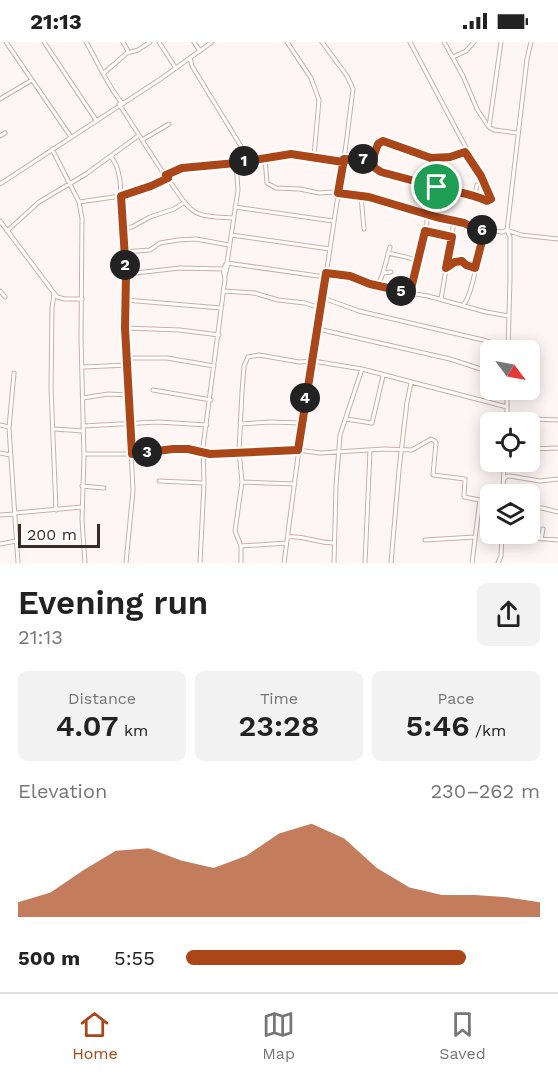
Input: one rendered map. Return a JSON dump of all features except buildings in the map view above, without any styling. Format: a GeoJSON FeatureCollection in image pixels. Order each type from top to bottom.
{"type":"FeatureCollection","features":[{"type":"Feature","properties":{"kind":"street"},"geometry":{"type":"LineString","coordinates":[[6,42],[71,137]]}},
{"type":"Feature","properties":{"kind":"street"},"geometry":{"type":"LineString","coordinates":[[44,42],[96,120]]}},
{"type":"Feature","properties":{"kind":"street"},"geometry":{"type":"LineString","coordinates":[[86,42],[138,136],[192,211],[204,216],[233,218]]}},
{"type":"Feature","properties":{"kind":"street"},"geometry":{"type":"LineString","coordinates":[[123,42],[127,53]]}},
{"type":"Feature","properties":{"kind":"street"},"geometry":{"type":"LineString","coordinates":[[104,73],[127,53],[138,50],[150,42]]}},
{"type":"Feature","properties":{"kind":"street"},"geometry":{"type":"LineString","coordinates":[[159,42],[176,67]]}},
{"type":"Feature","properties":{"kind":"street"},"geometry":{"type":"LineString","coordinates":[[194,42],[200,51]]}},
{"type":"Feature","properties":{"kind":"street"},"geometry":{"type":"LineString","coordinates":[[0,184],[212,42]]}},
{"type":"Feature","properties":{"kind":"street"},"geometry":{"type":"LineString","coordinates":[[287,42],[311,78],[319,100],[314,157]]}},
{"type":"Feature","properties":{"kind":"street"},"geometry":{"type":"LineString","coordinates":[[284,563],[298,450],[323,298],[353,89],[340,66],[322,42]]}},
{"type":"Feature","properties":{"kind":"street"},"geometry":{"type":"LineString","coordinates":[[410,42],[481,176],[491,199],[487,201],[474,195],[449,191],[381,172],[375,168],[372,161],[378,144],[383,141],[431,158],[446,158],[468,153]]}},
{"type":"Feature","properties":{"kind":"street"},"geometry":{"type":"LineString","coordinates":[[444,42],[470,97],[489,127],[494,130],[518,133]]}},
{"type":"Feature","properties":{"kind":"street"},"geometry":{"type":"LineString","coordinates":[[453,57],[465,51],[474,42]]}},
{"type":"Feature","properties":{"kind":"street"},"geometry":{"type":"LineString","coordinates":[[489,127],[501,42]]}},
{"type":"Feature","properties":{"kind":"street"},"geometry":{"type":"LineString","coordinates":[[508,340],[510,237],[507,230],[531,42]]}},
{"type":"Feature","properties":{"kind":"street"},"geometry":{"type":"LineString","coordinates":[[190,58],[192,66],[247,160]]}},
{"type":"Feature","properties":{"kind":"street"},"geometry":{"type":"LineString","coordinates":[[0,99],[32,80]]}},
{"type":"Feature","properties":{"kind":"street"},"geometry":{"type":"LineString","coordinates":[[142,140],[169,124]]}},
{"type":"Feature","properties":{"kind":"street"},"geometry":{"type":"LineString","coordinates":[[0,136],[5,133]]}},
{"type":"Feature","properties":{"kind":"street"},"geometry":{"type":"LineString","coordinates":[[7,231],[39,202],[86,174],[138,136]]}},
{"type":"Feature","properties":{"kind":"street"},"geometry":{"type":"LineString","coordinates":[[52,149],[79,202],[82,218],[81,338],[84,454],[82,507],[85,563]]}},
{"type":"Feature","properties":{"kind":"street"},"geometry":{"type":"LineString","coordinates":[[79,202],[121,196],[151,186],[182,168],[236,163],[291,154],[372,161]]}},
{"type":"Feature","properties":{"kind":"street"},"geometry":{"type":"LineString","coordinates":[[111,156],[118,172],[126,274],[125,328],[133,490],[126,563]]}},
{"type":"Feature","properties":{"kind":"street"},"geometry":{"type":"LineString","coordinates":[[266,158],[267,183],[270,186],[361,196],[464,223],[474,228],[502,232],[507,230],[521,235],[558,239]]}},
{"type":"Feature","properties":{"kind":"street"},"geometry":{"type":"LineString","coordinates":[[225,277],[228,270],[229,245],[238,190],[236,163]]}},
{"type":"Feature","properties":{"kind":"street"},"geometry":{"type":"LineString","coordinates":[[474,195],[477,185]]}},
{"type":"Feature","properties":{"kind":"street"},"geometry":{"type":"LineString","coordinates":[[361,196],[364,229]]}},
{"type":"Feature","properties":{"kind":"street"},"geometry":{"type":"LineString","coordinates":[[123,228],[132,227],[150,216],[174,209],[185,202]]}},
{"type":"Feature","properties":{"kind":"street"},"geometry":{"type":"LineString","coordinates":[[235,207],[333,221]]}},
{"type":"Feature","properties":{"kind":"street"},"geometry":{"type":"LineString","coordinates":[[410,293],[425,231],[426,213]]}},
{"type":"Feature","properties":{"kind":"street"},"geometry":{"type":"LineString","coordinates":[[0,221],[54,294],[61,299],[82,299]]}},
{"type":"Feature","properties":{"kind":"street"},"geometry":{"type":"LineString","coordinates":[[441,299],[454,222]]}},
{"type":"Feature","properties":{"kind":"street"},"geometry":{"type":"LineString","coordinates":[[463,305],[467,300],[475,268],[480,228]]}},
{"type":"Feature","properties":{"kind":"street"},"geometry":{"type":"LineString","coordinates":[[480,240],[485,233],[493,230]]}},
{"type":"Feature","properties":{"kind":"street"},"geometry":{"type":"LineString","coordinates":[[425,231],[452,237]]}},
{"type":"Feature","properties":{"kind":"street"},"geometry":{"type":"LineString","coordinates":[[231,235],[330,249]]}},
{"type":"Feature","properties":{"kind":"street"},"geometry":{"type":"LineString","coordinates":[[124,252],[150,250],[158,244],[178,240],[196,239],[229,245]]}},
{"type":"Feature","properties":{"kind":"street"},"geometry":{"type":"LineString","coordinates":[[378,286],[390,247]]}},
{"type":"Feature","properties":{"kind":"street"},"geometry":{"type":"LineString","coordinates":[[388,253],[403,254],[417,261]]}},
{"type":"Feature","properties":{"kind":"street"},"geometry":{"type":"LineString","coordinates":[[446,268],[455,262],[462,261],[475,268]]}},
{"type":"Feature","properties":{"kind":"street"},"geometry":{"type":"LineString","coordinates":[[228,263],[350,276],[378,286],[509,316]]}},
{"type":"Feature","properties":{"kind":"street"},"geometry":{"type":"LineString","coordinates":[[223,269],[228,263]]}},
{"type":"Feature","properties":{"kind":"street"},"geometry":{"type":"LineString","coordinates":[[126,274],[180,268],[223,269]]}},
{"type":"Feature","properties":{"kind":"street"},"geometry":{"type":"LineString","coordinates":[[200,563],[204,452],[224,291],[223,269]]}},
{"type":"Feature","properties":{"kind":"street"},"geometry":{"type":"LineString","coordinates":[[383,273],[391,272]]}},
{"type":"Feature","properties":{"kind":"street"},"geometry":{"type":"LineString","coordinates":[[0,291],[5,297]]}},
{"type":"Feature","properties":{"kind":"street"},"geometry":{"type":"LineString","coordinates":[[224,291],[254,293],[320,308]]}},
{"type":"Feature","properties":{"kind":"street"},"geometry":{"type":"LineString","coordinates":[[54,294],[51,387],[56,510]]}},
{"type":"Feature","properties":{"kind":"street"},"geometry":{"type":"LineString","coordinates":[[323,298],[366,312],[483,340]]}},
{"type":"Feature","properties":{"kind":"street"},"geometry":{"type":"LineString","coordinates":[[125,300],[222,308]]}},
{"type":"Feature","properties":{"kind":"street"},"geometry":{"type":"LineString","coordinates":[[125,328],[219,335]]}},
{"type":"Feature","properties":{"kind":"street"},"geometry":{"type":"LineString","coordinates":[[317,329],[450,359],[480,369]]}},
{"type":"Feature","properties":{"kind":"street"},"geometry":{"type":"LineString","coordinates":[[241,563],[241,546],[235,531],[242,482],[239,451],[246,359],[259,355],[362,369],[507,407]]}},
{"type":"Feature","properties":{"kind":"street"},"geometry":{"type":"LineString","coordinates":[[127,358],[167,358],[215,366]]}},
{"type":"Feature","properties":{"kind":"street"},"geometry":{"type":"LineString","coordinates":[[83,367],[127,365]]}},
{"type":"Feature","properties":{"kind":"street"},"geometry":{"type":"LineString","coordinates":[[334,563],[333,543],[340,435],[362,369]]}},
{"type":"Feature","properties":{"kind":"street"},"geometry":{"type":"LineString","coordinates":[[14,373],[9,427],[18,563]]}},
{"type":"Feature","properties":{"kind":"street"},"geometry":{"type":"LineString","coordinates":[[346,419],[372,423],[383,376]]}},
{"type":"Feature","properties":{"kind":"street"},"geometry":{"type":"LineString","coordinates":[[391,563],[399,470],[411,383]]}},
{"type":"Feature","properties":{"kind":"street"},"geometry":{"type":"LineString","coordinates":[[153,390],[211,400]]}},
{"type":"Feature","properties":{"kind":"street"},"geometry":{"type":"LineString","coordinates":[[83,398],[108,394],[128,395]]}},
{"type":"Feature","properties":{"kind":"street"},"geometry":{"type":"LineString","coordinates":[[507,400],[507,412]]}},
{"type":"Feature","properties":{"kind":"street"},"geometry":{"type":"LineString","coordinates":[[540,420],[558,420]]}},
{"type":"Feature","properties":{"kind":"street"},"geometry":{"type":"LineString","coordinates":[[83,426],[158,422],[207,425]]}},
{"type":"Feature","properties":{"kind":"street"},"geometry":{"type":"LineString","coordinates":[[240,424],[302,423]]}},
{"type":"Feature","properties":{"kind":"street"},"geometry":{"type":"LineString","coordinates":[[0,425],[9,427]]}},
{"type":"Feature","properties":{"kind":"street"},"geometry":{"type":"LineString","coordinates":[[54,429],[83,431]]}},
{"type":"Feature","properties":{"kind":"street"},"geometry":{"type":"LineString","coordinates":[[84,454],[132,454],[173,449],[210,454],[239,451],[298,450],[320,453],[412,450],[431,440],[435,441],[433,475],[465,479],[464,497],[480,500],[472,563]]}},
{"type":"Feature","properties":{"kind":"street"},"geometry":{"type":"LineString","coordinates":[[540,449],[558,448]]}},
{"type":"Feature","properties":{"kind":"street"},"geometry":{"type":"LineString","coordinates":[[365,563],[370,451]]}},
{"type":"Feature","properties":{"kind":"street"},"geometry":{"type":"LineString","coordinates":[[0,453],[10,455]]}},
{"type":"Feature","properties":{"kind":"street"},"geometry":{"type":"LineString","coordinates":[[504,472],[504,484]]}},
{"type":"Feature","properties":{"kind":"street"},"geometry":{"type":"LineString","coordinates":[[504,479],[507,476],[540,481],[558,479]]}},
{"type":"Feature","properties":{"kind":"street"},"geometry":{"type":"LineString","coordinates":[[159,481],[204,483]]}},
{"type":"Feature","properties":{"kind":"street"},"geometry":{"type":"LineString","coordinates":[[242,482],[295,484]]}},
{"type":"Feature","properties":{"kind":"street"},"geometry":{"type":"LineString","coordinates":[[82,486],[104,488]]}},
{"type":"Feature","properties":{"kind":"street"},"geometry":{"type":"LineString","coordinates":[[0,515],[82,507]]}},
{"type":"Feature","properties":{"kind":"street"},"geometry":{"type":"LineString","coordinates":[[540,509],[558,512]]}},
{"type":"Feature","properties":{"kind":"street"},"geometry":{"type":"LineString","coordinates":[[543,530],[541,539],[558,540]]}},
{"type":"Feature","properties":{"kind":"street"},"geometry":{"type":"LineString","coordinates":[[288,537],[297,536],[315,542],[333,543]]}},
{"type":"Feature","properties":{"kind":"street"},"geometry":{"type":"LineString","coordinates":[[425,540],[475,537]]}},
{"type":"Feature","properties":{"kind":"street"},"geometry":{"type":"LineString","coordinates":[[0,544],[16,541]]}},
{"type":"Feature","properties":{"kind":"street"},"geometry":{"type":"LineString","coordinates":[[241,546],[286,543]]}},
{"type":"Feature","properties":{"kind":"street"},"geometry":{"type":"LineString","coordinates":[[498,563],[502,544]]}},
{"type":"Feature","properties":{"kind":"route"},"geometry":{"type":"LineString","coordinates":[[437,187],[381,172],[375,168],[372,161],[369,160],[358,159],[352,159],[344,159],[343,162],[291,154],[236,163],[182,168],[168,173],[166,175],[168,178],[156,185],[121,196],[132,454],[173,449],[188,449],[210,454],[298,450],[326,273],[350,276],[370,284],[410,293],[417,258],[423,247],[425,231],[452,237],[446,268],[455,262],[462,261],[475,268],[481,245],[482,229],[480,228],[369,197],[338,193],[344,159],[372,161],[381,141],[431,158],[450,157],[465,152],[468,153],[481,176],[491,199],[487,201],[476,195],[465,195],[437,187]]}}]}
